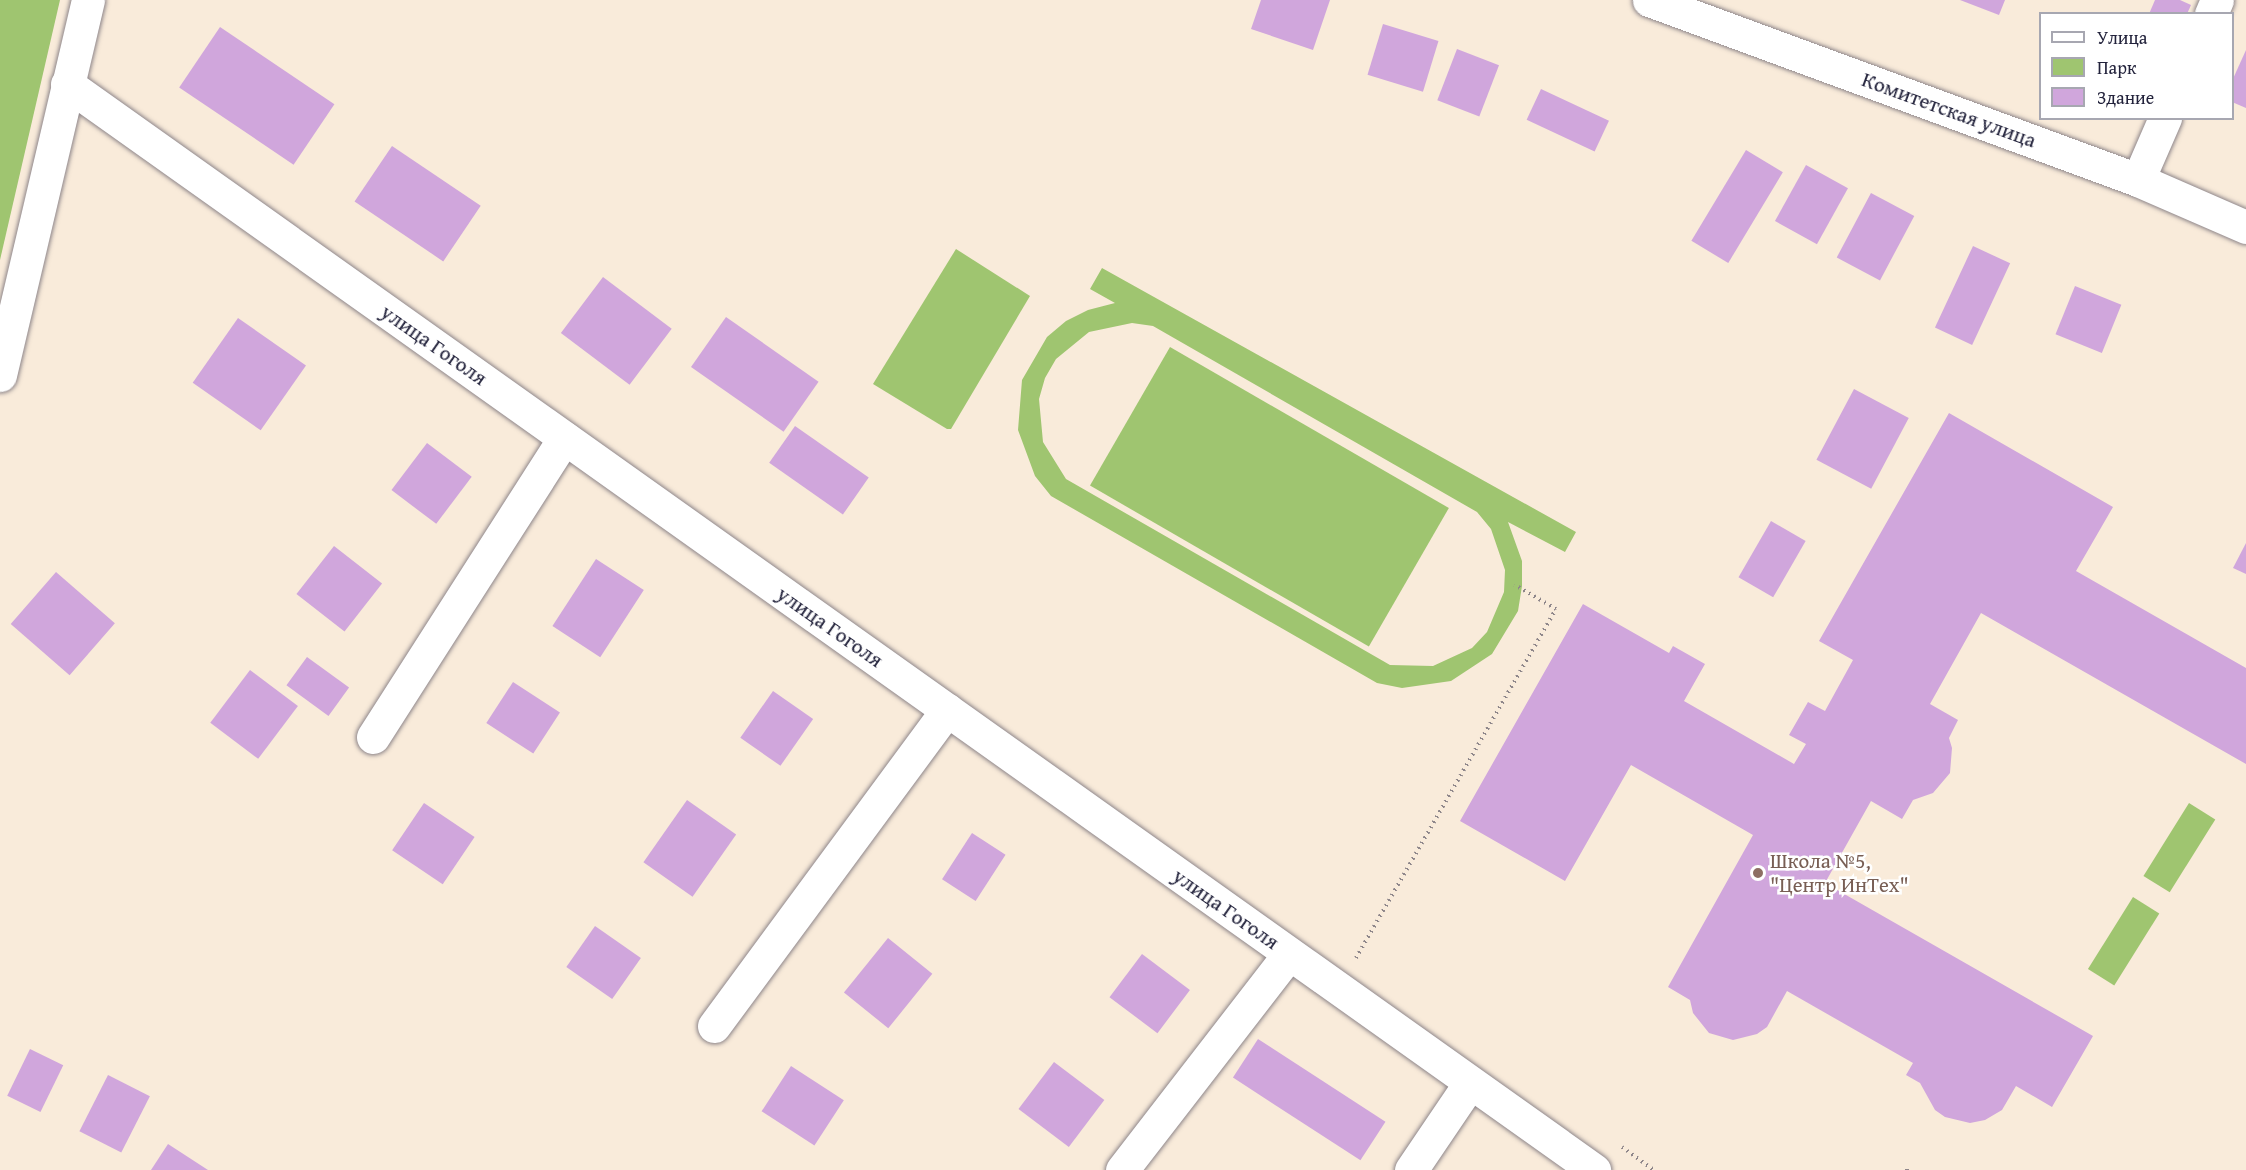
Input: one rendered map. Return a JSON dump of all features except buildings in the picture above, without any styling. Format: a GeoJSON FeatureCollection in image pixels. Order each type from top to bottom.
{"type":"FeatureCollection","features":[{"type":"Feature","properties":{"kind":"street"},"geometry":{"type":"LineString","coordinates":[[0,375],[87,0]]}},
{"type":"Feature","properties":{"kind":"street","name":"Комитетская улица"},"geometry":{"type":"LineString","coordinates":[[1649,0],[2138,180],[2246,227]]}},
{"type":"Feature","properties":{"kind":"street","name":"улица Гоголя"},"geometry":{"type":"LineString","coordinates":[[67,84],[1593,1170]]}},
{"type":"Feature","properties":{"kind":"street"},"geometry":{"type":"LineString","coordinates":[[2138,180],[2164,120]]}},
{"type":"Feature","properties":{"kind":"street"},"geometry":{"type":"LineString","coordinates":[[373,737],[564,438]]}},
{"type":"Feature","properties":{"kind":"street"},"geometry":{"type":"LineString","coordinates":[[714,1026],[947,711]]}},
{"type":"Feature","properties":{"kind":"street"},"geometry":{"type":"LineString","coordinates":[[1122,1170],[1290,954]]}},
{"type":"Feature","properties":{"kind":"street"},"geometry":{"type":"LineString","coordinates":[[1411,1170],[1470,1083]]}},
{"type":"Feature","properties":{"kind":"path"},"geometry":{"type":"LineString","coordinates":[[1347,952],[1357,959],[1556,609],[1515,585]]}},
{"type":"Feature","properties":{"kind":"green space"},"geometry":{"type":"Polygon","coordinates":[[[0,0],[60,0],[0,260],[0,0]]]}},
{"type":"Feature","properties":{"kind":"green space"},"geometry":{"type":"Polygon","coordinates":[[[956,249],[1030,296],[951,429],[947,429],[873,384],[956,249]]]}},
{"type":"Feature","properties":{"kind":"green space"},"geometry":{"type":"Polygon","coordinates":[[[1102,268],[1576,532],[1565,552],[1508,522],[1522,561],[1522,586],[1518,611],[1492,654],[1451,681],[1402,688],[1377,683],[1051,496],[1035,476],[1018,430],[1022,380],[1047,337],[1066,321],[1088,310],[1115,303],[1090,289],[1102,268]],[[1132,323],[1089,332],[1056,359],[1045,378],[1039,399],[1043,442],[1066,479],[1390,665],[1433,666],[1472,648],[1487,632],[1504,592],[1505,570],[1491,529],[1477,512],[1153,326],[1132,323]]]}},
{"type":"Feature","properties":{"kind":"green space"},"geometry":{"type":"Polygon","coordinates":[[[1170,347],[1449,508],[1369,647],[1090,486],[1170,347]]]}},
{"type":"Feature","properties":{"kind":"green space"},"geometry":{"type":"Polygon","coordinates":[[[2189,803],[2215,819],[2170,892],[2143,876],[2189,803]]]}},
{"type":"Feature","properties":{"kind":"green space"},"geometry":{"type":"Polygon","coordinates":[[[2133,897],[2159,913],[2114,986],[2088,969],[2133,897]]]}},
{"type":"Feature","properties":{"kind":"place","name":"Школа №5, \"Центр ИнТех\""},"geometry":{"type":"Point","coordinates":[1758,873]}}]}
